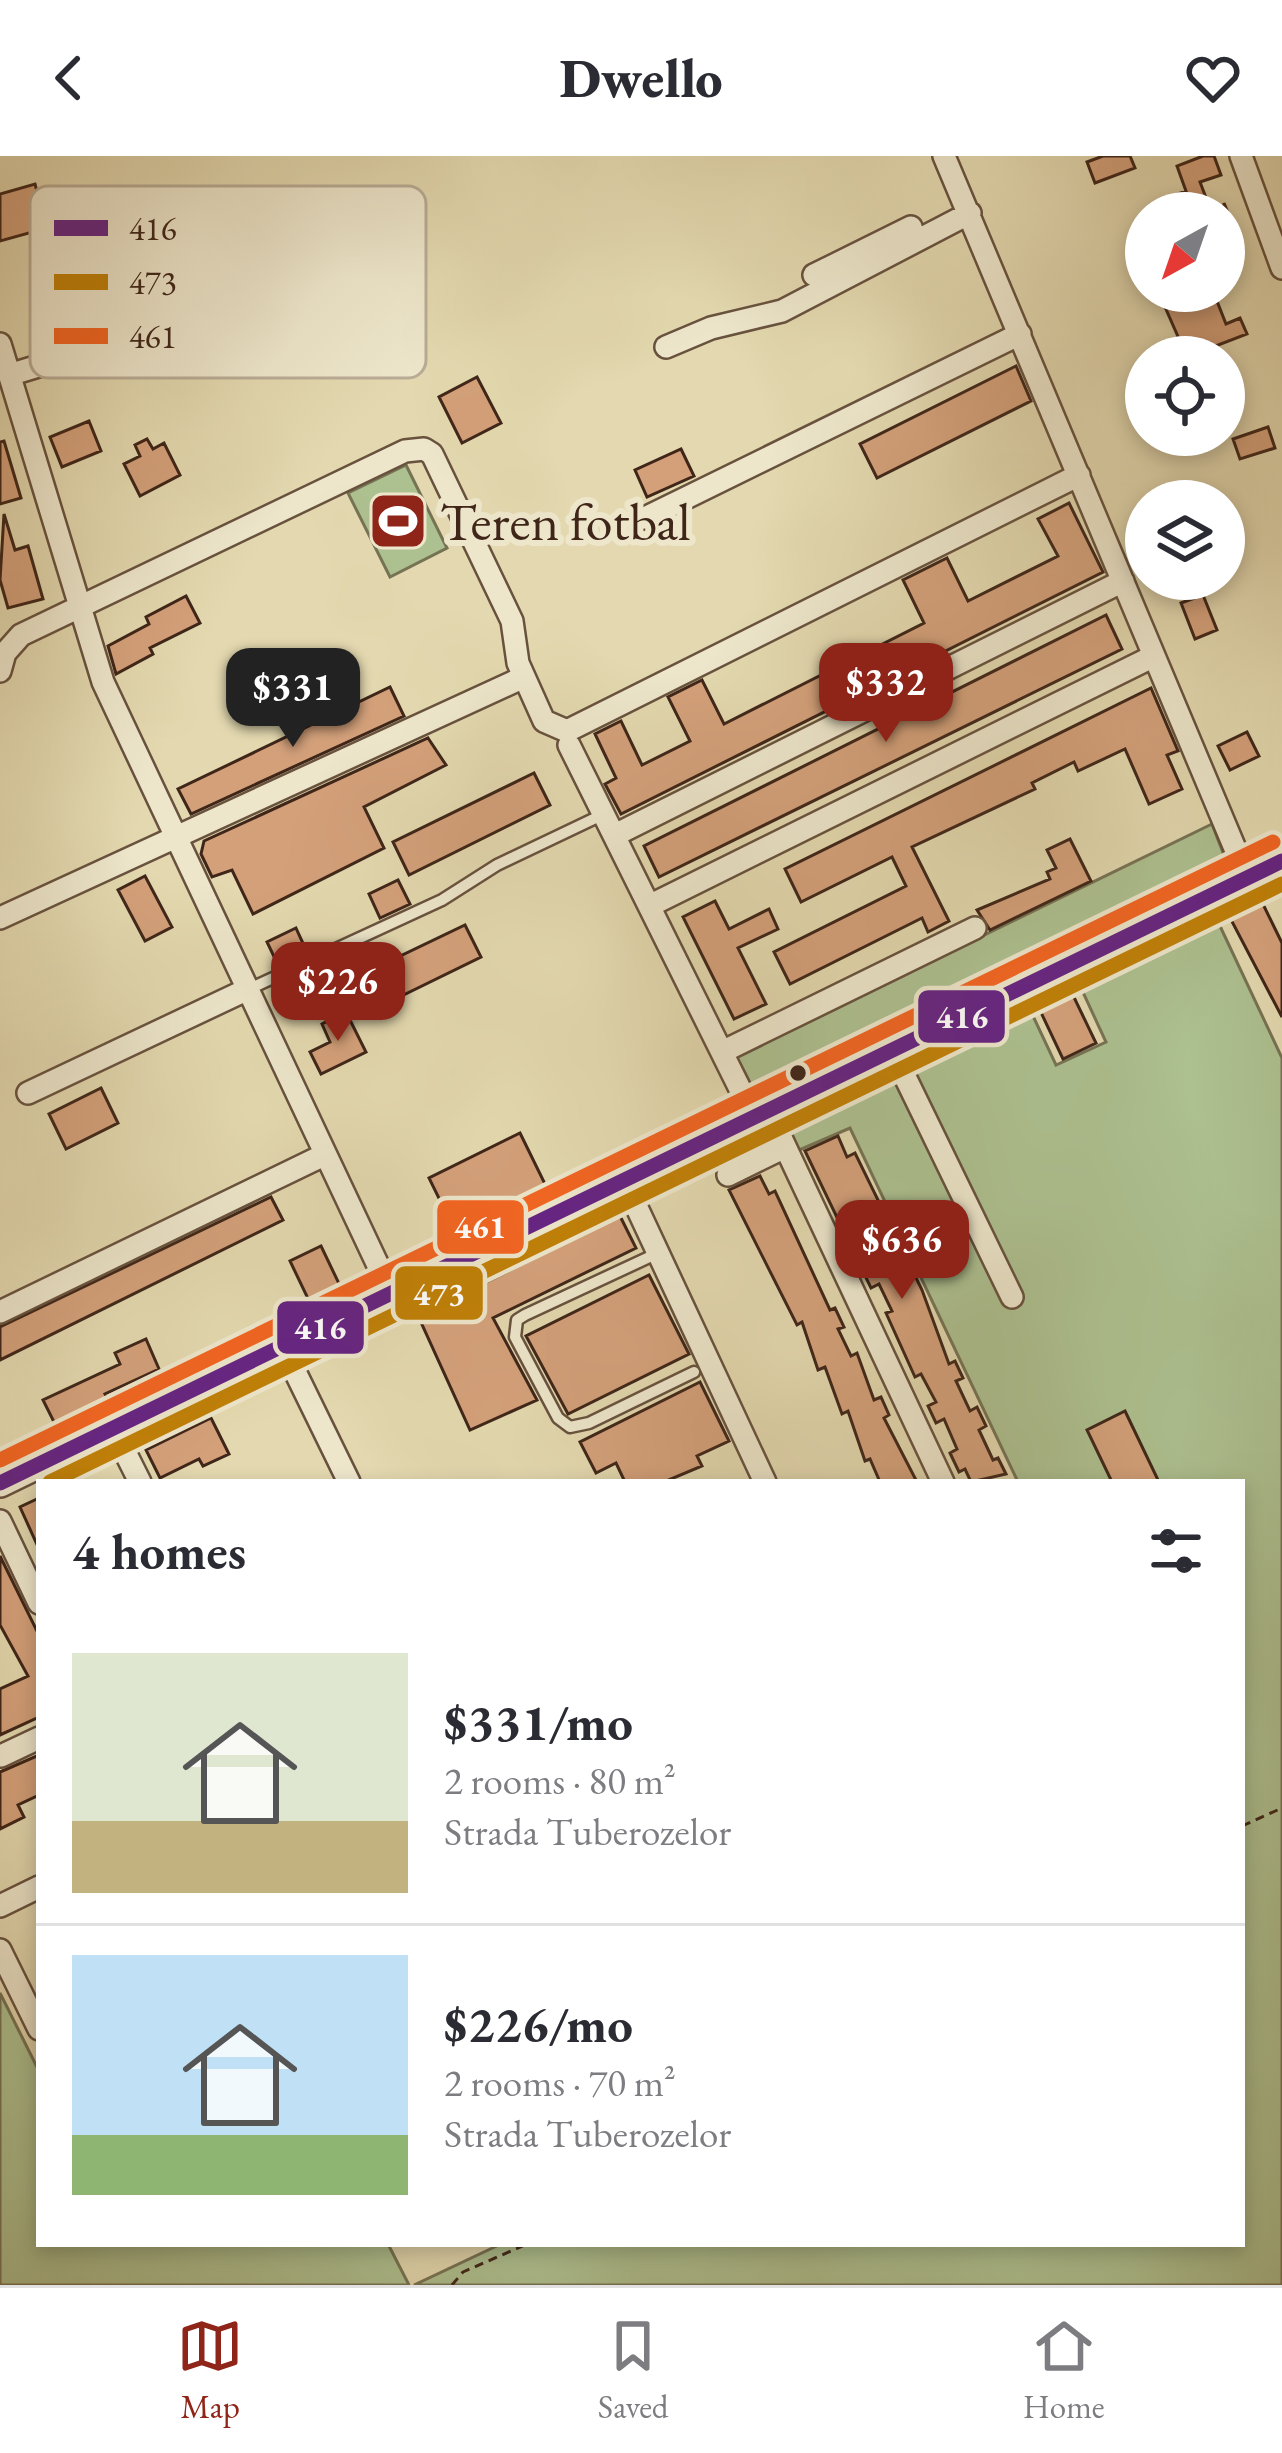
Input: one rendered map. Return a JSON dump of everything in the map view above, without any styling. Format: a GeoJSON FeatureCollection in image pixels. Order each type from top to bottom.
{"type":"FeatureCollection","features":[{"type":"Feature","properties":{"kind":"street"},"geometry":{"type":"LineString","coordinates":[[0,1483],[891,1048],[1271,872],[1154,656],[944,156]]}},
{"type":"Feature","properties":{"kind":"street"},"geometry":{"type":"LineString","coordinates":[[1241,156],[1282,268]]}},
{"type":"Feature","properties":{"kind":"street"},"geometry":{"type":"LineString","coordinates":[[814,275],[967,207]]}},
{"type":"Feature","properties":{"kind":"street"},"geometry":{"type":"LineString","coordinates":[[666,347],[711,328],[782,311],[967,207]]}},
{"type":"Feature","properties":{"kind":"street"},"geometry":{"type":"LineString","coordinates":[[645,518],[1020,334]]}},
{"type":"Feature","properties":{"kind":"street"},"geometry":{"type":"LineString","coordinates":[[0,344],[103,682],[392,1295]]}},
{"type":"Feature","properties":{"kind":"street"},"geometry":{"type":"LineString","coordinates":[[9,375],[30,369]]}},
{"type":"Feature","properties":{"kind":"street"},"geometry":{"type":"LineString","coordinates":[[0,671],[5,652],[21,635],[405,451],[432,454],[512,621],[524,677],[544,721],[568,738],[722,1052],[785,1147],[942,1479]]}},
{"type":"Feature","properties":{"kind":"street"},"geometry":{"type":"LineString","coordinates":[[568,738],[1078,475]]}},
{"type":"Feature","properties":{"kind":"street"},"geometry":{"type":"LineString","coordinates":[[615,835],[1123,581]]}},
{"type":"Feature","properties":{"kind":"street"},"geometry":{"type":"LineString","coordinates":[[650,906],[1154,656]]}},
{"type":"Feature","properties":{"kind":"street"},"geometry":{"type":"LineString","coordinates":[[0,918],[524,677]]}},
{"type":"Feature","properties":{"kind":"street"},"geometry":{"type":"LineString","coordinates":[[722,1052],[975,928]]}},
{"type":"Feature","properties":{"kind":"street"},"geometry":{"type":"LineString","coordinates":[[28,1093],[246,990]]}},
{"type":"Feature","properties":{"kind":"street"},"geometry":{"type":"LineString","coordinates":[[891,1048],[1012,1297]]}},
{"type":"Feature","properties":{"kind":"street"},"geometry":{"type":"LineString","coordinates":[[728,1175],[785,1147]]}},
{"type":"Feature","properties":{"kind":"street"},"geometry":{"type":"LineString","coordinates":[[0,1312],[324,1155]]}},
{"type":"Feature","properties":{"kind":"street"},"geometry":{"type":"LineString","coordinates":[[624,1180],[764,1479]]}},
{"type":"Feature","properties":{"kind":"street"},"geometry":{"type":"LineString","coordinates":[[284,1346],[348,1479]]}},
{"type":"Feature","properties":{"kind":"street"},"geometry":{"type":"LineString","coordinates":[[113,1428],[138,1479]]}},
{"type":"Feature","properties":{"kind":"street"},"geometry":{"type":"LineString","coordinates":[[0,1521],[36,1597]]}},
{"type":"Feature","properties":{"kind":"street"},"geometry":{"type":"LineString","coordinates":[[1,1756],[36,1739]]}},
{"type":"Feature","properties":{"kind":"street"},"geometry":{"type":"LineString","coordinates":[[0,1906],[36,1888]]}},
{"type":"Feature","properties":{"kind":"street"},"geometry":{"type":"LineString","coordinates":[[0,1950],[36,2023]]}},
{"type":"Feature","properties":{"kind":"lane"},"geometry":{"type":"LineString","coordinates":[[246,990],[442,900],[497,865],[604,814]]}},
{"type":"Feature","properties":{"kind":"lane"},"geometry":{"type":"LineString","coordinates":[[658,1253],[524,1316],[518,1320],[515,1337],[558,1418],[570,1427],[590,1423],[694,1372]]}},
{"type":"Feature","properties":{"kind":"path"},"geometry":{"type":"LineString","coordinates":[[1245,1825],[1282,1808]]}},
{"type":"Feature","properties":{"kind":"path"},"geometry":{"type":"LineString","coordinates":[[452,2285],[464,2272],[519,2247]]}},
{"type":"Feature","properties":{"kind":"green space","name":"Teren fotbal"},"geometry":{"type":"Polygon","coordinates":[[[406,465],[447,548],[390,577],[348,493],[406,465]]]}},
{"type":"Feature","properties":{"kind":"green space"},"geometry":{"type":"Polygon","coordinates":[[[1212,824],[1232,876],[760,1102],[736,1056],[1212,824]]]}},
{"type":"Feature","properties":{"kind":"green space"},"geometry":{"type":"Polygon","coordinates":[[[1212,909],[1282,1058],[1282,2285],[414,2285],[495,2247],[1245,2247],[1245,1479],[1017,1479],[850,1128],[797,1151],[781,1117],[1026,1001],[1056,1065],[1106,1042],[1075,975],[1212,909]]]}},
{"type":"Feature","properties":{"kind":"green space"},"geometry":{"type":"Polygon","coordinates":[[[0,1993],[36,2065],[36,2247],[390,2247],[409,2285],[0,2285],[0,1993]]]}},
{"type":"Feature","properties":{"kind":"building"},"geometry":{"type":"Polygon","coordinates":[[[1103,156],[1130,156],[1135,168],[1095,183],[1087,162],[1103,156]]]}},
{"type":"Feature","properties":{"kind":"building"},"geometry":{"type":"Polygon","coordinates":[[[1214,156],[1221,175],[1200,182],[1204,192],[1183,192],[1177,166],[1214,156]]]}},
{"type":"Feature","properties":{"kind":"building"},"geometry":{"type":"Polygon","coordinates":[[[35,184],[30,186],[30,233],[0,241],[0,194],[35,184]]]}},
{"type":"Feature","properties":{"kind":"building"},"geometry":{"type":"Polygon","coordinates":[[[1167,312],[1221,312],[1226,324],[1240,318],[1247,334],[1242,336],[1178,336],[1167,312]]]}},
{"type":"Feature","properties":{"kind":"building"},"geometry":{"type":"Polygon","coordinates":[[[1016,366],[1031,401],[877,478],[860,444],[1016,366]]]}},
{"type":"Feature","properties":{"kind":"building"},"geometry":{"type":"Polygon","coordinates":[[[477,377],[501,423],[462,443],[439,397],[477,377]]]}},
{"type":"Feature","properties":{"kind":"building"},"geometry":{"type":"Polygon","coordinates":[[[89,421],[101,451],[62,467],[50,437],[89,421]]]}},
{"type":"Feature","properties":{"kind":"building"},"geometry":{"type":"Polygon","coordinates":[[[1268,427],[1275,448],[1240,459],[1245,456],[1245,435],[1268,427]]]}},
{"type":"Feature","properties":{"kind":"building"},"geometry":{"type":"Polygon","coordinates":[[[147,439],[153,449],[164,443],[180,475],[140,496],[124,464],[140,456],[135,445],[147,439]]]}},
{"type":"Feature","properties":{"kind":"building"},"geometry":{"type":"Polygon","coordinates":[[[4,441],[21,498],[0,504],[0,442],[4,441]]]}},
{"type":"Feature","properties":{"kind":"building"},"geometry":{"type":"Polygon","coordinates":[[[681,449],[694,476],[647,497],[635,470],[681,449]]]}},
{"type":"Feature","properties":{"kind":"building"},"geometry":{"type":"Polygon","coordinates":[[[1069,503],[1103,572],[621,814],[605,784],[616,778],[595,734],[621,721],[642,765],[690,741],[668,697],[702,680],[724,724],[924,623],[903,580],[947,558],[968,601],[1058,556],[1038,519],[1069,503]]]}},
{"type":"Feature","properties":{"kind":"building"},"geometry":{"type":"Polygon","coordinates":[[[4,514],[15,550],[28,546],[43,599],[8,608],[0,580],[4,514]]]}},
{"type":"Feature","properties":{"kind":"building"},"geometry":{"type":"Polygon","coordinates":[[[186,596],[200,623],[150,648],[153,654],[116,674],[108,646],[149,624],[146,617],[186,596]]]}},
{"type":"Feature","properties":{"kind":"building"},"geometry":{"type":"Polygon","coordinates":[[[1205,600],[1217,630],[1195,639],[1181,603],[1205,600]]]}},
{"type":"Feature","properties":{"kind":"building"},"geometry":{"type":"Polygon","coordinates":[[[1106,615],[1122,649],[659,877],[644,846],[1106,615]]]}},
{"type":"Feature","properties":{"kind":"building"},"geometry":{"type":"Polygon","coordinates":[[[390,687],[404,716],[191,814],[178,789],[390,687]]]}},
{"type":"Feature","properties":{"kind":"building"},"geometry":{"type":"Polygon","coordinates":[[[1151,688],[1178,751],[1167,755],[1182,789],[1149,804],[1125,749],[1078,771],[1074,762],[1032,783],[1035,789],[912,847],[949,921],[928,932],[922,918],[790,984],[774,952],[906,886],[892,857],[801,902],[785,869],[1151,688]]]}},
{"type":"Feature","properties":{"kind":"building"},"geometry":{"type":"Polygon","coordinates":[[[1247,732],[1259,756],[1230,770],[1218,746],[1247,732]]]}},
{"type":"Feature","properties":{"kind":"building"},"geometry":{"type":"Polygon","coordinates":[[[428,738],[446,765],[364,807],[384,848],[253,914],[232,870],[212,877],[201,854],[204,841],[428,738]]]}},
{"type":"Feature","properties":{"kind":"building"},"geometry":{"type":"Polygon","coordinates":[[[534,773],[550,805],[409,875],[393,842],[534,773]]]}},
{"type":"Feature","properties":{"kind":"building"},"geometry":{"type":"Polygon","coordinates":[[[1070,839],[1091,881],[990,930],[977,910],[1050,879],[1047,872],[1056,868],[1047,850],[1070,839]]]}},
{"type":"Feature","properties":{"kind":"building"},"geometry":{"type":"Polygon","coordinates":[[[145,876],[172,927],[145,941],[118,890],[145,876]]]}},
{"type":"Feature","properties":{"kind":"building"},"geometry":{"type":"Polygon","coordinates":[[[398,880],[410,904],[380,918],[369,894],[398,880]]]}},
{"type":"Feature","properties":{"kind":"building"},"geometry":{"type":"Polygon","coordinates":[[[1259,896],[1282,943],[1282,1017],[1227,912],[1259,896]]]}},
{"type":"Feature","properties":{"kind":"building"},"geometry":{"type":"Polygon","coordinates":[[[715,901],[729,929],[769,909],[778,929],[738,948],[766,1004],[734,1019],[683,917],[715,901]]]}},
{"type":"Feature","properties":{"kind":"building"},"geometry":{"type":"Polygon","coordinates":[[[465,925],[481,957],[383,1005],[367,972],[465,925]]]}},
{"type":"Feature","properties":{"kind":"building"},"geometry":{"type":"Polygon","coordinates":[[[296,928],[307,952],[278,965],[267,942],[296,928]]]}},
{"type":"Feature","properties":{"kind":"building"},"geometry":{"type":"Polygon","coordinates":[[[1070,989],[1096,1043],[1063,1059],[1037,1004],[1070,989]]]}},
{"type":"Feature","properties":{"kind":"building"},"geometry":{"type":"Polygon","coordinates":[[[346,1012],[366,1052],[321,1074],[310,1052],[330,1042],[322,1024],[346,1012]]]}},
{"type":"Feature","properties":{"kind":"building"},"geometry":{"type":"Polygon","coordinates":[[[101,1088],[118,1123],[66,1149],[49,1114],[101,1088]]]}},
{"type":"Feature","properties":{"kind":"building"},"geometry":{"type":"Polygon","coordinates":[[[520,1133],[546,1186],[455,1231],[429,1178],[520,1133]]]}},
{"type":"Feature","properties":{"kind":"building"},"geometry":{"type":"Polygon","coordinates":[[[838,1136],[847,1157],[855,1153],[922,1290],[949,1364],[955,1361],[963,1378],[956,1381],[970,1411],[977,1407],[986,1426],[979,1430],[993,1460],[998,1458],[1006,1474],[970,1479],[965,1469],[959,1472],[950,1453],[957,1449],[944,1419],[936,1423],[928,1406],[936,1402],[921,1374],[915,1377],[886,1313],[892,1311],[879,1284],[871,1288],[805,1151],[838,1136]]]}},
{"type":"Feature","properties":{"kind":"building"},"geometry":{"type":"Polygon","coordinates":[[[760,1176],[769,1194],[775,1191],[830,1310],[835,1308],[844,1327],[838,1329],[851,1356],[857,1353],[874,1400],[881,1397],[889,1415],[884,1418],[915,1479],[879,1479],[870,1459],[865,1461],[848,1411],[842,1414],[825,1367],[818,1370],[802,1322],[797,1325],[729,1190],[760,1176]]]}},
{"type":"Feature","properties":{"kind":"building"},"geometry":{"type":"Polygon","coordinates":[[[271,1197],[283,1220],[0,1360],[0,1327],[271,1197]]]}},
{"type":"Feature","properties":{"kind":"building"},"geometry":{"type":"Polygon","coordinates":[[[620,1216],[636,1248],[493,1318],[537,1400],[470,1430],[415,1309],[478,1286],[620,1216]]]}},
{"type":"Feature","properties":{"kind":"building"},"geometry":{"type":"Polygon","coordinates":[[[321,1246],[343,1292],[312,1307],[290,1261],[321,1246]]]}},
{"type":"Feature","properties":{"kind":"building"},"geometry":{"type":"Polygon","coordinates":[[[649,1275],[689,1354],[568,1414],[526,1336],[649,1275]]]}},
{"type":"Feature","properties":{"kind":"building"},"geometry":{"type":"Polygon","coordinates":[[[146,1339],[159,1369],[105,1394],[110,1403],[57,1428],[43,1400],[120,1364],[115,1353],[146,1339]]]}},
{"type":"Feature","properties":{"kind":"building"},"geometry":{"type":"Polygon","coordinates":[[[700,1382],[729,1441],[697,1456],[702,1466],[671,1479],[624,1479],[616,1463],[596,1473],[580,1442],[700,1382]]]}},
{"type":"Feature","properties":{"kind":"building"},"geometry":{"type":"Polygon","coordinates":[[[1125,1411],[1158,1479],[1111,1479],[1087,1430],[1125,1411]]]}},
{"type":"Feature","properties":{"kind":"building"},"geometry":{"type":"Polygon","coordinates":[[[211,1418],[229,1454],[203,1466],[199,1459],[160,1478],[146,1450],[211,1418]]]}},
{"type":"Feature","properties":{"kind":"building"},"geometry":{"type":"Polygon","coordinates":[[[36,1499],[36,1542],[20,1507],[36,1499]]]}},
{"type":"Feature","properties":{"kind":"building"},"geometry":{"type":"Polygon","coordinates":[[[0,1556],[36,1629],[36,1718],[0,1735],[0,1689],[28,1676],[0,1625],[0,1556]]]}},
{"type":"Feature","properties":{"kind":"building"},"geometry":{"type":"Polygon","coordinates":[[[36,1756],[36,1796],[18,1805],[24,1817],[0,1829],[0,1772],[36,1756]]]}},
{"type":"Feature","properties":{"kind":"transit line","name":"461"},"geometry":{"type":"LineString","coordinates":[[0,1460],[1273,842]]}},
{"type":"Feature","properties":{"kind":"transit line","name":"416"},"geometry":{"type":"LineString","coordinates":[[0,1483],[1282,861]]}},
{"type":"Feature","properties":{"kind":"transit line","name":"473"},"geometry":{"type":"LineString","coordinates":[[56,1479],[1282,884]]}},
{"type":"Feature","properties":{"kind":"place","name":"Teren fotbal"},"geometry":{"type":"Point","coordinates":[398,521]}}]}
